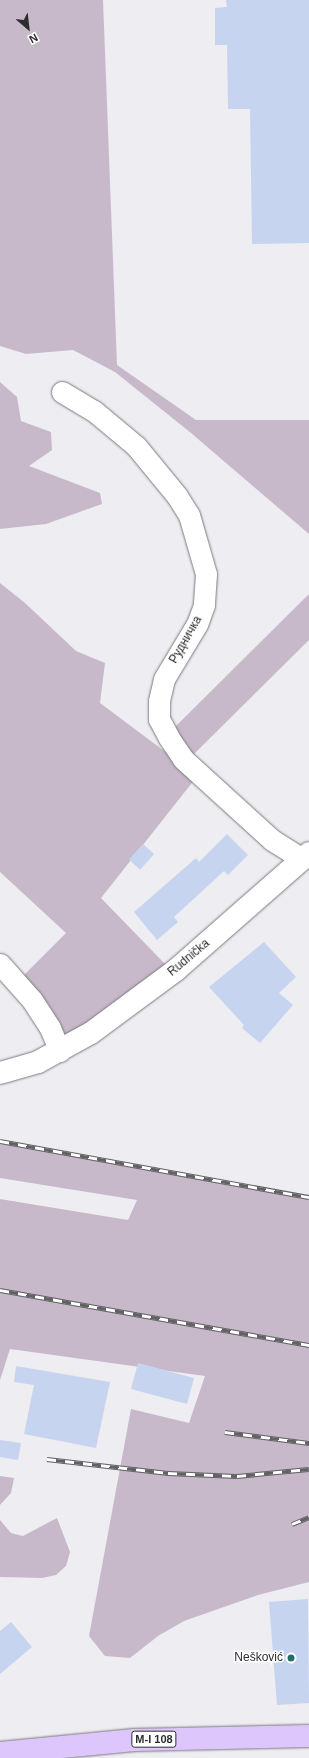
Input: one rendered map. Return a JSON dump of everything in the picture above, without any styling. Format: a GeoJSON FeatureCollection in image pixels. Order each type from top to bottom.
{"type":"FeatureCollection","features":[{"type":"Feature","properties":{"kind":"main road","name":"M-I 108"},"geometry":{"type":"LineString","coordinates":[[0,1753],[134,1740],[309,1736]]}},
{"type":"Feature","properties":{"kind":"street","name":"Рудничка"},"geometry":{"type":"LineString","coordinates":[[62,392],[94,411],[136,446],[177,496],[189,515],[206,574],[204,605],[197,624],[164,679],[159,701],[159,719],[169,738],[183,759],[272,840],[305,856]]}},
{"type":"Feature","properties":{"kind":"street","name":"Rudnička"},"geometry":{"type":"LineString","coordinates":[[0,1073],[38,1062],[91,1033],[176,970],[305,856]]}},
{"type":"Feature","properties":{"kind":"street"},"geometry":{"type":"LineString","coordinates":[[0,964],[32,1000],[50,1028],[60,1051]]}},
{"type":"Feature","properties":{"kind":"shaded area"},"geometry":{"type":"Polygon","coordinates":[[[0,0],[103,0],[117,365],[196,420],[309,420],[309,534],[191,433],[115,372],[73,350],[26,354],[0,346],[0,0]]]}},
{"type":"Feature","properties":{"kind":"shaded area"},"geometry":{"type":"Polygon","coordinates":[[[0,382],[17,397],[21,421],[51,432],[52,450],[29,466],[100,493],[102,504],[46,524],[0,529],[0,382]]]}},
{"type":"Feature","properties":{"kind":"shaded area"},"geometry":{"type":"Polygon","coordinates":[[[0,583],[25,603],[76,651],[105,663],[100,703],[183,765],[195,779],[101,898],[166,965],[97,1019],[50,1045],[15,984],[66,933],[0,872],[0,583]]]}},
{"type":"Feature","properties":{"kind":"shaded area"},"geometry":{"type":"Polygon","coordinates":[[[309,594],[309,640],[193,755],[173,729],[309,594]]]}},
{"type":"Feature","properties":{"kind":"shaded area"},"geometry":{"type":"Polygon","coordinates":[[[0,1142],[309,1197],[309,1582],[258,1595],[184,1621],[158,1636],[130,1658],[105,1656],[89,1636],[131,1409],[189,1423],[205,1376],[10,1349],[0,1380],[0,1199],[128,1220],[137,1200],[0,1178],[0,1142]]]}},
{"type":"Feature","properties":{"kind":"shaded area"},"geometry":{"type":"Polygon","coordinates":[[[0,1476],[14,1478],[11,1493],[0,1505],[0,1476]]]}},
{"type":"Feature","properties":{"kind":"shaded area"},"geometry":{"type":"Polygon","coordinates":[[[57,1518],[70,1552],[66,1566],[56,1575],[42,1578],[0,1577],[0,1520],[11,1533],[23,1536],[57,1518]]]}},
{"type":"Feature","properties":{"kind":"building"},"geometry":{"type":"Polygon","coordinates":[[[226,0],[309,0],[309,243],[252,244],[250,109],[228,109],[227,45],[215,45],[215,8],[227,7],[226,0]]]}},
{"type":"Feature","properties":{"kind":"building"},"geometry":{"type":"Polygon","coordinates":[[[227,834],[248,855],[228,875],[224,871],[174,917],[178,922],[157,940],[134,912],[196,858],[199,862],[227,834]]]}},
{"type":"Feature","properties":{"kind":"building"},"geometry":{"type":"Polygon","coordinates":[[[143,844],[154,854],[140,870],[129,860],[143,844]]]}},
{"type":"Feature","properties":{"kind":"building"},"geometry":{"type":"Polygon","coordinates":[[[264,942],[296,977],[279,993],[293,1005],[260,1043],[242,1028],[244,1025],[209,987],[264,942]]]}},
{"type":"Feature","properties":{"kind":"building"},"geometry":{"type":"Polygon","coordinates":[[[138,1363],[194,1378],[187,1404],[131,1389],[138,1363]]]}},
{"type":"Feature","properties":{"kind":"building"},"geometry":{"type":"Polygon","coordinates":[[[16,1366],[110,1382],[96,1448],[24,1434],[34,1385],[14,1382],[16,1366]]]}},
{"type":"Feature","properties":{"kind":"building"},"geometry":{"type":"Polygon","coordinates":[[[0,1440],[21,1443],[18,1460],[0,1457],[0,1440]]]}},
{"type":"Feature","properties":{"kind":"building","name":"Nešković"},"geometry":{"type":"Polygon","coordinates":[[[308,1599],[309,1703],[277,1705],[269,1602],[308,1599]]]}},
{"type":"Feature","properties":{"kind":"building"},"geometry":{"type":"Polygon","coordinates":[[[11,1622],[32,1647],[0,1674],[0,1631],[11,1622]]]}},
{"type":"Feature","properties":{"kind":"railway"},"geometry":{"type":"LineString","coordinates":[[0,1141],[309,1197]]}},
{"type":"Feature","properties":{"kind":"railway"},"geometry":{"type":"LineString","coordinates":[[0,1290],[309,1345]]}},
{"type":"Feature","properties":{"kind":"railway"},"geometry":{"type":"LineString","coordinates":[[225,1432],[309,1443]]}},
{"type":"Feature","properties":{"kind":"railway"},"geometry":{"type":"LineString","coordinates":[[47,1459],[168,1473],[237,1476],[309,1469]]}},
{"type":"Feature","properties":{"kind":"railway"},"geometry":{"type":"LineString","coordinates":[[292,1524],[309,1517]]}},
{"type":"Feature","properties":{"kind":"place","name":"Nešković"},"geometry":{"type":"Point","coordinates":[291,1658]}}]}
